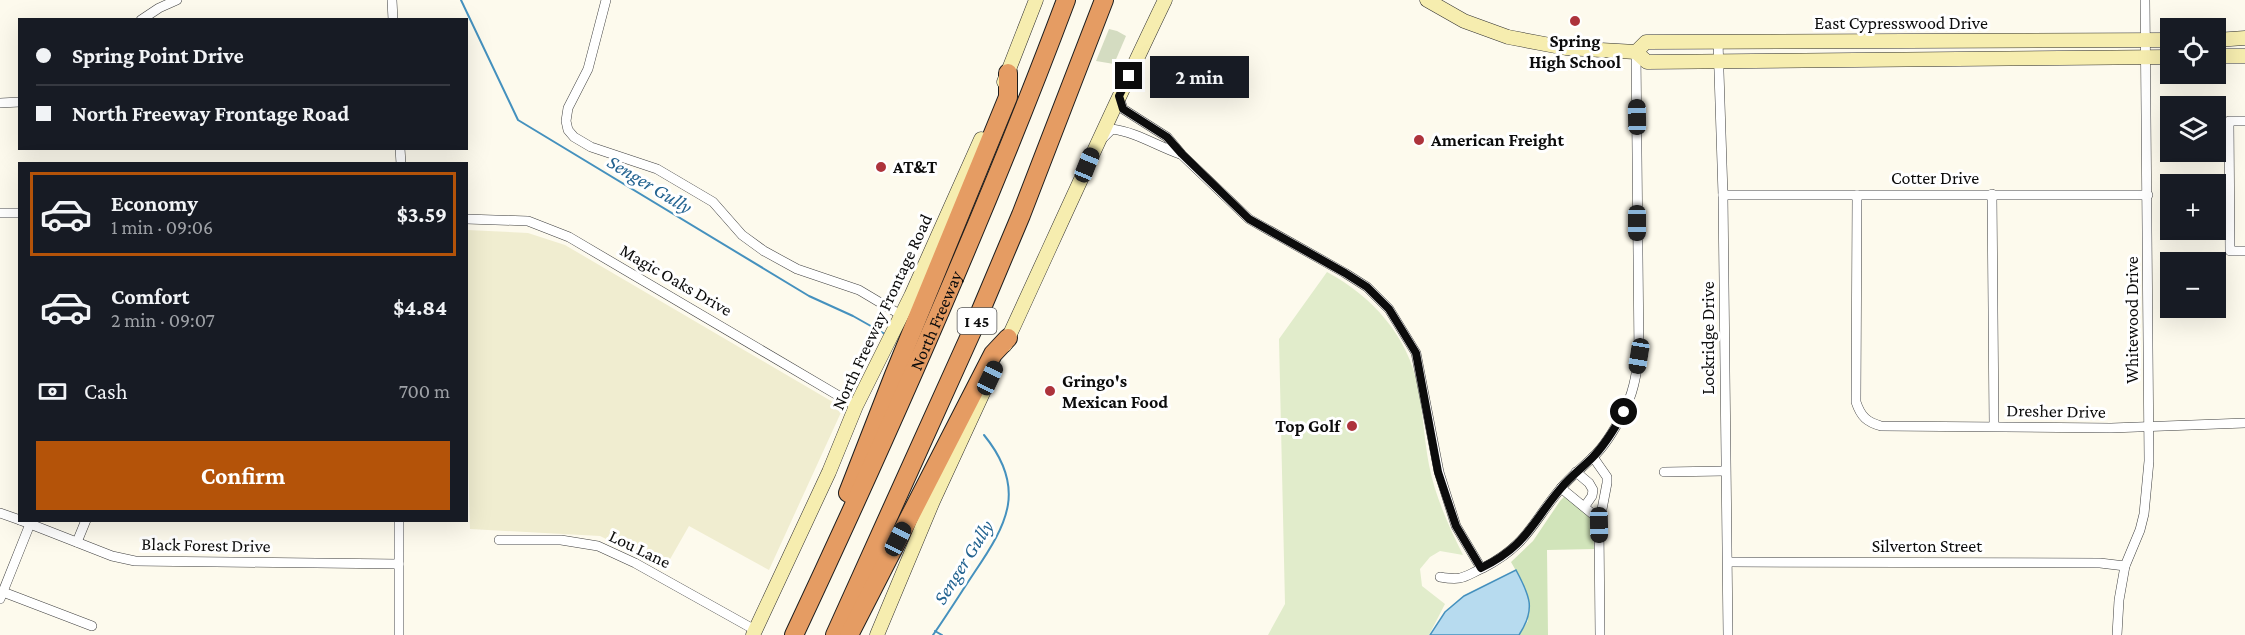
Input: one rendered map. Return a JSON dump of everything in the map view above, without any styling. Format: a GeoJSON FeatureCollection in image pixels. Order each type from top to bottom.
{"type":"FeatureCollection","features":[{"type":"Feature","properties":{"kind":"highway","name":"North Freeway"},"geometry":{"type":"LineString","coordinates":[[796,632],[921,358],[1066,0]]}},
{"type":"Feature","properties":{"kind":"highway","name":"North Freeway"},"geometry":{"type":"LineString","coordinates":[[835,635],[973,329],[1021,215],[1104,0]]}},
{"type":"Feature","properties":{"kind":"highway"},"geometry":{"type":"LineString","coordinates":[[796,632],[797,607],[839,515],[1008,97],[1008,73]]}},
{"type":"Feature","properties":{"kind":"highway"},"geometry":{"type":"LineString","coordinates":[[849,635],[993,354],[1008,338]]}},
{"type":"Feature","properties":{"kind":"main road","name":"North Freeway Frontage Road"},"geometry":{"type":"LineString","coordinates":[[754,632],[829,472],[856,406],[957,196],[1036,0]]}},
{"type":"Feature","properties":{"kind":"main road"},"geometry":{"type":"LineString","coordinates":[[877,635],[933,501],[1095,146],[1165,0]]}},
{"type":"Feature","properties":{"kind":"main road","name":"East Cypresswood Drive"},"geometry":{"type":"LineString","coordinates":[[1427,0],[1464,21],[1508,38],[1566,48],[1636,52],[1647,62],[2160,57]]}},
{"type":"Feature","properties":{"kind":"main road"},"geometry":{"type":"LineString","coordinates":[[2226,39],[2245,38]]}},
{"type":"Feature","properties":{"kind":"main road","name":"East Cypresswood Drive"},"geometry":{"type":"LineString","coordinates":[[1636,52],[1646,42],[2160,40]]}},
{"type":"Feature","properties":{"kind":"main road"},"geometry":{"type":"LineString","coordinates":[[1860,60],[1861,41]]}},
{"type":"Feature","properties":{"kind":"main road"},"geometry":{"type":"LineString","coordinates":[[2003,41],[2006,58]]}},
{"type":"Feature","properties":{"kind":"main road"},"geometry":{"type":"LineString","coordinates":[[2226,56],[2245,56]]}},
{"type":"Feature","properties":{"kind":"street"},"geometry":{"type":"LineString","coordinates":[[144,18],[177,0]]}},
{"type":"Feature","properties":{"kind":"street"},"geometry":{"type":"LineString","coordinates":[[392,0],[393,18]]}},
{"type":"Feature","properties":{"kind":"street"},"geometry":{"type":"LineString","coordinates":[[606,0],[592,59],[568,108],[566,121],[568,130],[574,137],[591,147],[657,169],[713,202],[742,235],[764,251],[797,269],[860,290],[901,315]]}},
{"type":"Feature","properties":{"kind":"street","name":"Whitewood Drive"},"geometry":{"type":"LineString","coordinates":[[2117,635],[2119,600],[2125,566],[2144,514],[2149,428],[2145,0]]}},
{"type":"Feature","properties":{"kind":"street","name":"Lockridge Drive"},"geometry":{"type":"LineString","coordinates":[[1718,41],[1723,195],[1728,635]]}},
{"type":"Feature","properties":{"kind":"street"},"geometry":{"type":"LineString","coordinates":[[1440,577],[1458,580],[1511,551],[1527,535],[1561,488],[1593,457],[1611,435],[1634,388],[1639,356],[1636,52]]}},
{"type":"Feature","properties":{"kind":"street"},"geometry":{"type":"LineString","coordinates":[[1119,96],[1123,109],[1167,137],[1249,219],[1367,287],[1389,309],[1416,353],[1438,472],[1456,526],[1481,568]]}},
{"type":"Feature","properties":{"kind":"street"},"geometry":{"type":"LineString","coordinates":[[0,103],[18,102]]}},
{"type":"Feature","properties":{"kind":"street"},"geometry":{"type":"LineString","coordinates":[[2245,121],[2229,121],[2230,251],[2245,251]]}},
{"type":"Feature","properties":{"kind":"street"},"geometry":{"type":"LineString","coordinates":[[1095,146],[1112,129],[1129,131],[1160,147],[1182,154]]}},
{"type":"Feature","properties":{"kind":"street"},"geometry":{"type":"LineString","coordinates":[[1992,194],[1994,426]]}},
{"type":"Feature","properties":{"kind":"street","name":"Cotter Drive"},"geometry":{"type":"LineString","coordinates":[[1723,195],[2148,195]]}},
{"type":"Feature","properties":{"kind":"street","name":"Dresher Drive"},"geometry":{"type":"LineString","coordinates":[[1857,195],[1856,402],[1859,412],[1867,421],[1881,426],[2149,428],[2245,423]]}},
{"type":"Feature","properties":{"kind":"street"},"geometry":{"type":"LineString","coordinates":[[0,213],[18,213]]}},
{"type":"Feature","properties":{"kind":"street","name":"Magic Oaks Drive"},"geometry":{"type":"LineString","coordinates":[[468,219],[528,221],[569,237],[856,406]]}},
{"type":"Feature","properties":{"kind":"street"},"geometry":{"type":"LineString","coordinates":[[1593,457],[1607,477],[1599,525],[1600,635]]}},
{"type":"Feature","properties":{"kind":"street"},"geometry":{"type":"LineString","coordinates":[[1664,472],[1725,471]]}},
{"type":"Feature","properties":{"kind":"street"},"geometry":{"type":"LineString","coordinates":[[1576,472],[1589,483],[1593,490],[1585,506]]}},
{"type":"Feature","properties":{"kind":"street"},"geometry":{"type":"LineString","coordinates":[[1561,488],[1585,506],[1595,516],[1599,525]]}},
{"type":"Feature","properties":{"kind":"street","name":"Black Forest Drive"},"geometry":{"type":"LineString","coordinates":[[0,513],[18,519]]}},
{"type":"Feature","properties":{"kind":"street","name":"Black Forest Drive"},"geometry":{"type":"LineString","coordinates":[[25,522],[112,556],[148,562],[399,564]]}},
{"type":"Feature","properties":{"kind":"street"},"geometry":{"type":"LineString","coordinates":[[77,542],[85,522]]}},
{"type":"Feature","properties":{"kind":"street"},"geometry":{"type":"LineString","coordinates":[[399,522],[399,635]]}},
{"type":"Feature","properties":{"kind":"street"},"geometry":{"type":"LineString","coordinates":[[30,524],[1,595],[92,626]]}},
{"type":"Feature","properties":{"kind":"street","name":"Lou Lane"},"geometry":{"type":"LineString","coordinates":[[499,540],[561,540],[598,546],[635,563],[754,632]]}},
{"type":"Feature","properties":{"kind":"street","name":"Silverton Street"},"geometry":{"type":"LineString","coordinates":[[1728,562],[2089,562],[2125,566]]}},
{"type":"Feature","properties":{"kind":"shaded area"},"geometry":{"type":"Polygon","coordinates":[[[468,230],[528,233],[565,245],[843,408],[769,570],[689,526],[665,568],[600,536],[470,529],[468,230]]]}},
{"type":"Feature","properties":{"kind":"green space"},"geometry":{"type":"Polygon","coordinates":[[[1109,29],[1126,36],[1114,64],[1096,61],[1109,29]]]}},
{"type":"Feature","properties":{"kind":"green space","name":"Top Golf"},"geometry":{"type":"Polygon","coordinates":[[[1327,272],[1359,293],[1386,319],[1406,351],[1413,368],[1420,397],[1432,477],[1443,511],[1463,555],[1440,551],[1430,557],[1420,569],[1422,586],[1445,604],[1429,635],[1268,635],[1285,604],[1279,339],[1327,272]]]}},
{"type":"Feature","properties":{"kind":"green space"},"geometry":{"type":"Polygon","coordinates":[[[1564,497],[1569,498],[1593,520],[1594,549],[1547,550],[1548,635],[1519,635],[1528,621],[1523,583],[1511,562],[1533,541],[1564,497]]]}},
{"type":"Feature","properties":{"kind":"water"},"geometry":{"type":"Polygon","coordinates":[[[1516,570],[1525,587],[1529,602],[1528,618],[1519,635],[1430,635],[1445,612],[1464,596],[1516,570]]]}},
{"type":"Feature","properties":{"kind":"waterway","name":"Senger Gully"},"geometry":{"type":"LineString","coordinates":[[461,0],[518,120],[809,296],[885,334]]}},
{"type":"Feature","properties":{"kind":"waterway","name":"Senger Gully"},"geometry":{"type":"LineString","coordinates":[[933,635],[996,538],[1008,505],[1009,489],[1005,472],[997,454],[984,435]]}},
{"type":"Feature","properties":{"kind":"waterway","name":"Senger Gully"},"geometry":{"type":"LineString","coordinates":[[935,631],[942,635]]}},
{"type":"Feature","properties":{"kind":"place","name":"Spring High School"},"geometry":{"type":"Point","coordinates":[1575,21]}},
{"type":"Feature","properties":{"kind":"place","name":"American Freight"},"geometry":{"type":"Point","coordinates":[1419,140]}},
{"type":"Feature","properties":{"kind":"place","name":"AT&T"},"geometry":{"type":"Point","coordinates":[881,167]}},
{"type":"Feature","properties":{"kind":"place","name":"Gringo's Mexican Food"},"geometry":{"type":"Point","coordinates":[1050,391]}},
{"type":"Feature","properties":{"kind":"place","name":"Top Golf"},"geometry":{"type":"Point","coordinates":[1352,426]}},
{"type":"Feature","properties":{"kind":"route"},"geometry":{"type":"LineString","coordinates":[[1129,76],[1119,96],[1123,109],[1167,137],[1249,219],[1367,287],[1389,309],[1416,353],[1438,472],[1456,526],[1481,568],[1511,551],[1527,535],[1561,488],[1593,457],[1611,435],[1624,412]]}}]}
